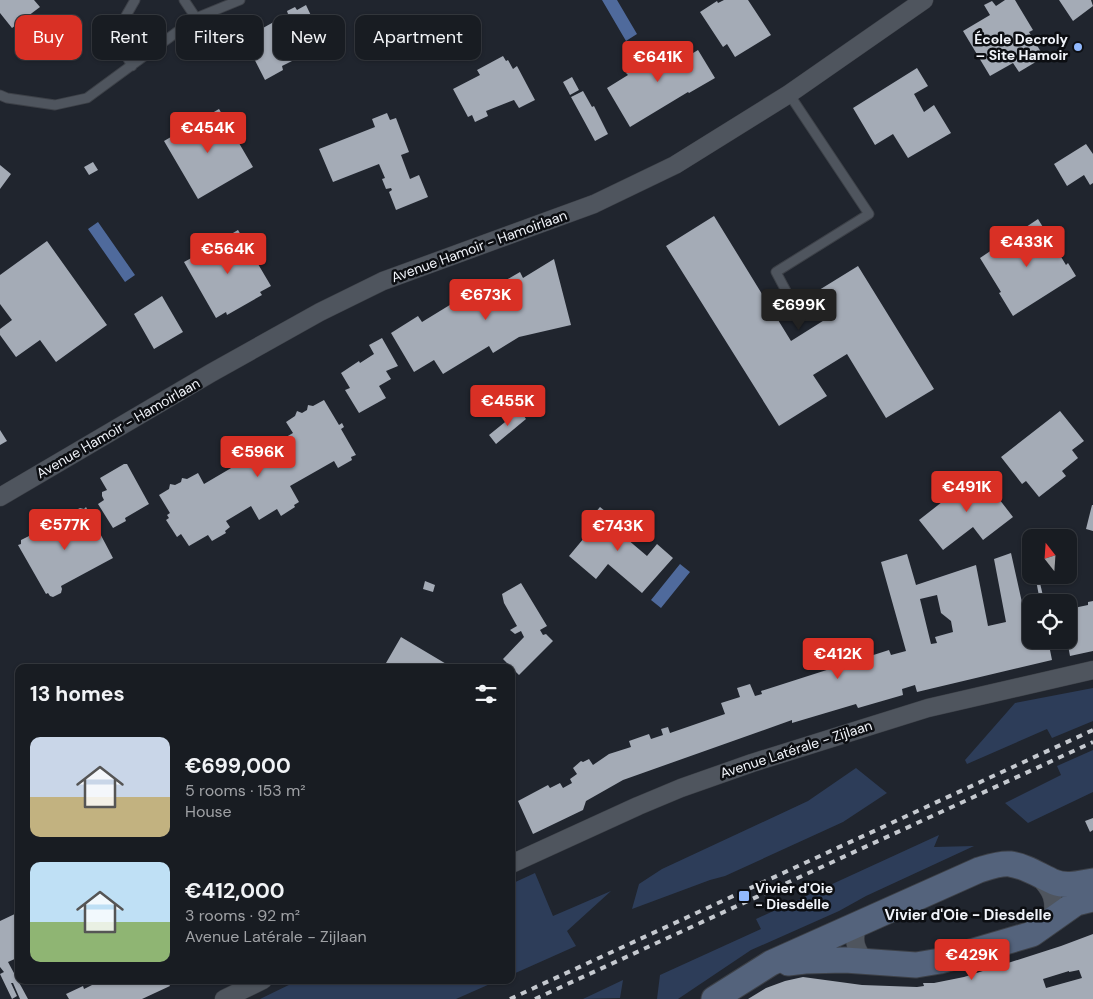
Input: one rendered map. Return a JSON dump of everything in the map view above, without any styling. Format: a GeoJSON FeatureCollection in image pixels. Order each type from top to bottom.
{"type":"FeatureCollection","features":[{"type":"Feature","properties":{"kind":"main road"},"geometry":{"type":"LineString","coordinates":[[714,999],[771,963],[979,870],[1010,864],[1035,872],[1056,882],[1074,885],[1093,881]]}},
{"type":"Feature","properties":{"kind":"main road"},"geometry":{"type":"LineString","coordinates":[[753,974],[790,963],[805,961],[866,961],[916,965],[940,961],[1032,934],[1076,903],[1093,899]]}},
{"type":"Feature","properties":{"kind":"street","name":"Avenue Hamoir - Hamoirlaan"},"geometry":{"type":"LineString","coordinates":[[0,497],[211,373],[320,312],[383,281],[594,204],[675,165],[789,94],[924,0]]}},
{"type":"Feature","properties":{"kind":"street","name":"Avenue Latérale - Zijlaan"},"geometry":{"type":"LineString","coordinates":[[515,862],[645,803],[752,763],[928,708],[1093,670]]}},
{"type":"Feature","properties":{"kind":"street"},"geometry":{"type":"LineString","coordinates":[[1035,872],[1049,887],[1054,902],[1053,920]]}},
{"type":"Feature","properties":{"kind":"street"},"geometry":{"type":"LineString","coordinates":[[857,925],[855,942],[858,952],[866,961]]}},
{"type":"Feature","properties":{"kind":"street"},"geometry":{"type":"LineString","coordinates":[[224,999],[255,984]]}},
{"type":"Feature","properties":{"kind":"lane"},"geometry":{"type":"LineString","coordinates":[[132,66],[115,35],[135,0]]}},
{"type":"Feature","properties":{"kind":"lane"},"geometry":{"type":"LineString","coordinates":[[184,0],[194,15]]}},
{"type":"Feature","properties":{"kind":"lane"},"geometry":{"type":"LineString","coordinates":[[203,15],[240,0]]}},
{"type":"Feature","properties":{"kind":"lane"},"geometry":{"type":"LineString","coordinates":[[0,95],[7,98],[55,105],[87,98],[176,33]]}},
{"type":"Feature","properties":{"kind":"lane"},"geometry":{"type":"LineString","coordinates":[[789,94],[869,214],[776,272],[795,308]]}},
{"type":"Feature","properties":{"kind":"shaded area"},"geometry":{"type":"Polygon","coordinates":[[[602,0],[617,0],[637,34],[626,41],[602,0]]]}},
{"type":"Feature","properties":{"kind":"shaded area"},"geometry":{"type":"Polygon","coordinates":[[[98,222],[135,275],[125,282],[88,229],[98,222]]]}},
{"type":"Feature","properties":{"kind":"shaded area"},"geometry":{"type":"Polygon","coordinates":[[[680,564],[690,572],[661,608],[651,600],[680,564]]]}},
{"type":"Feature","properties":{"kind":"shaded area"},"geometry":{"type":"Polygon","coordinates":[[[1093,688],[1093,721],[1052,738],[1047,729],[967,764],[965,760],[1015,703],[1093,688]]]}},
{"type":"Feature","properties":{"kind":"shaded area"},"geometry":{"type":"Polygon","coordinates":[[[1093,750],[1093,792],[1028,823],[1005,803],[1061,775],[1057,766],[1093,750]]]}},
{"type":"Feature","properties":{"kind":"shaded area"},"geometry":{"type":"Polygon","coordinates":[[[856,768],[887,793],[843,822],[725,876],[632,909],[639,884],[662,869],[808,801],[856,768]]]}},
{"type":"Feature","properties":{"kind":"shaded area"},"geometry":{"type":"Polygon","coordinates":[[[939,835],[934,847],[974,846],[866,896],[839,911],[751,950],[678,999],[657,999],[660,975],[761,929],[756,919],[939,835]]]}},
{"type":"Feature","properties":{"kind":"shaded area"},"geometry":{"type":"Polygon","coordinates":[[[535,873],[553,916],[611,891],[567,931],[576,946],[515,973],[515,882],[535,873]]]}},
{"type":"Feature","properties":{"kind":"shaded area"},"geometry":{"type":"Polygon","coordinates":[[[623,980],[620,998],[583,999],[623,980]]]}},
{"type":"Feature","properties":{"kind":"shaded area"},"geometry":{"type":"Polygon","coordinates":[[[291,984],[490,984],[456,999],[260,999],[291,984]]]}},
{"type":"Feature","properties":{"kind":"building"},"geometry":{"type":"Polygon","coordinates":[[[0,0],[34,0],[40,7],[29,15],[15,15],[15,26],[12,28],[0,13],[0,0]]]}},
{"type":"Feature","properties":{"kind":"building"},"geometry":{"type":"Polygon","coordinates":[[[724,0],[748,0],[771,35],[735,57],[727,44],[723,47],[700,12],[717,1],[718,3],[724,0]]]}},
{"type":"Feature","properties":{"kind":"building"},"geometry":{"type":"Polygon","coordinates":[[[1005,0],[1015,0],[1033,30],[1029,32],[1044,57],[1019,72],[1013,63],[990,76],[963,31],[990,15],[984,5],[992,1],[996,6],[1005,0]]]}},
{"type":"Feature","properties":{"kind":"building"},"geometry":{"type":"Polygon","coordinates":[[[1059,0],[1091,0],[1093,6],[1073,21],[1059,0]]]}},
{"type":"Feature","properties":{"kind":"building"},"geometry":{"type":"Polygon","coordinates":[[[306,5],[311,15],[286,15],[288,14],[287,11],[295,7],[297,10],[306,5]]]}},
{"type":"Feature","properties":{"kind":"building"},"geometry":{"type":"Polygon","coordinates":[[[273,22],[273,60],[294,60],[282,66],[283,70],[265,80],[255,60],[263,60],[263,28],[273,22]]]}},
{"type":"Feature","properties":{"kind":"building"},"geometry":{"type":"Polygon","coordinates":[[[669,45],[680,61],[698,50],[715,78],[630,127],[607,88],[628,75],[626,73],[639,65],[637,62],[669,45]]]}},
{"type":"Feature","properties":{"kind":"building"},"geometry":{"type":"Polygon","coordinates":[[[503,56],[506,61],[508,60],[513,69],[517,66],[535,100],[519,108],[514,100],[486,111],[488,116],[475,122],[472,115],[468,117],[453,89],[480,75],[477,70],[503,56]]]}},
{"type":"Feature","properties":{"kind":"building"},"geometry":{"type":"Polygon","coordinates":[[[917,68],[928,86],[914,94],[924,112],[934,105],[951,133],[908,158],[893,134],[875,145],[853,108],[917,68]]]}},
{"type":"Feature","properties":{"kind":"building"},"geometry":{"type":"Polygon","coordinates":[[[572,77],[579,90],[570,95],[563,82],[572,77]]]}},
{"type":"Feature","properties":{"kind":"building"},"geometry":{"type":"Polygon","coordinates":[[[583,91],[592,107],[594,106],[608,134],[595,141],[571,97],[583,91]]]}},
{"type":"Feature","properties":{"kind":"building"},"geometry":{"type":"Polygon","coordinates":[[[219,109],[253,167],[198,199],[164,141],[219,109]]]}},
{"type":"Feature","properties":{"kind":"building"},"geometry":{"type":"Polygon","coordinates":[[[387,113],[390,120],[396,118],[409,152],[401,155],[410,179],[419,175],[428,197],[396,210],[389,192],[392,190],[391,188],[386,189],[382,179],[385,178],[379,164],[333,182],[319,149],[375,127],[372,119],[387,113]]]}},
{"type":"Feature","properties":{"kind":"building"},"geometry":{"type":"Polygon","coordinates":[[[1086,144],[1093,154],[1093,183],[1090,185],[1084,175],[1067,186],[1054,164],[1086,144]]]}},
{"type":"Feature","properties":{"kind":"building"},"geometry":{"type":"Polygon","coordinates":[[[93,162],[98,170],[89,175],[84,167],[93,162]]]}},
{"type":"Feature","properties":{"kind":"building"},"geometry":{"type":"Polygon","coordinates":[[[0,165],[11,174],[0,189],[0,165]]]}},
{"type":"Feature","properties":{"kind":"building"},"geometry":{"type":"Polygon","coordinates":[[[714,216],[791,341],[826,319],[811,295],[858,266],[934,389],[886,418],[847,354],[813,375],[827,396],[779,426],[666,246],[714,216]]]}},
{"type":"Feature","properties":{"kind":"building"},"geometry":{"type":"Polygon","coordinates":[[[1038,219],[1066,265],[1068,263],[1076,276],[1013,316],[980,258],[1038,219]]]}},
{"type":"Feature","properties":{"kind":"building"},"geometry":{"type":"Polygon","coordinates":[[[238,230],[271,286],[260,292],[262,295],[227,315],[226,312],[216,318],[184,262],[221,242],[221,240],[238,230]]]}},
{"type":"Feature","properties":{"kind":"building"},"geometry":{"type":"Polygon","coordinates":[[[47,241],[107,325],[56,362],[40,340],[16,357],[0,335],[0,329],[12,320],[0,304],[0,275],[47,241]]]}},
{"type":"Feature","properties":{"kind":"building"},"geometry":{"type":"Polygon","coordinates":[[[554,259],[571,325],[519,337],[493,353],[489,346],[443,374],[434,360],[414,372],[391,333],[418,316],[422,322],[471,292],[472,294],[470,295],[473,299],[520,272],[523,278],[554,259]]]}},
{"type":"Feature","properties":{"kind":"building"},"geometry":{"type":"Polygon","coordinates":[[[162,296],[183,332],[154,349],[134,314],[162,296]]]}},
{"type":"Feature","properties":{"kind":"building"},"geometry":{"type":"Polygon","coordinates":[[[382,338],[398,366],[386,371],[391,379],[379,386],[386,398],[359,413],[345,390],[350,388],[341,373],[374,354],[369,345],[382,338]]]}},
{"type":"Feature","properties":{"kind":"building"},"geometry":{"type":"Polygon","coordinates":[[[324,400],[339,425],[342,423],[344,427],[341,429],[356,455],[351,457],[352,460],[338,468],[334,461],[290,486],[299,502],[281,516],[277,509],[259,520],[251,506],[226,521],[230,527],[225,531],[226,533],[212,541],[208,535],[189,546],[181,534],[177,537],[166,520],[169,518],[167,515],[170,513],[159,495],[169,489],[170,484],[175,485],[181,482],[182,478],[187,479],[198,473],[204,484],[238,464],[240,459],[245,460],[250,457],[251,452],[257,454],[293,433],[286,422],[295,416],[297,411],[302,413],[307,410],[308,405],[313,406],[324,400]]]}},
{"type":"Feature","properties":{"kind":"building"},"geometry":{"type":"Polygon","coordinates":[[[520,410],[526,419],[496,444],[489,435],[520,410]]]}},
{"type":"Feature","properties":{"kind":"building"},"geometry":{"type":"Polygon","coordinates":[[[1060,411],[1084,441],[1072,450],[1078,458],[1062,471],[1066,476],[1039,497],[1026,481],[1022,484],[1001,457],[1060,411]]]}},
{"type":"Feature","properties":{"kind":"building"},"geometry":{"type":"Polygon","coordinates":[[[0,430],[7,441],[0,445],[0,430]]]}},
{"type":"Feature","properties":{"kind":"building"},"geometry":{"type":"Polygon","coordinates":[[[127,464],[149,504],[125,518],[126,521],[113,528],[98,504],[104,500],[102,492],[107,490],[100,478],[127,464]]]}},
{"type":"Feature","properties":{"kind":"building"},"geometry":{"type":"Polygon","coordinates":[[[979,473],[1013,517],[983,540],[973,527],[943,550],[919,520],[979,473]]]}},
{"type":"Feature","properties":{"kind":"building"},"geometry":{"type":"Polygon","coordinates":[[[1093,505],[1093,531],[1086,529],[1093,505]]]}},
{"type":"Feature","properties":{"kind":"building"},"geometry":{"type":"Polygon","coordinates":[[[86,507],[113,558],[61,586],[61,593],[53,597],[50,596],[48,593],[46,594],[18,545],[21,544],[21,540],[31,535],[35,536],[69,516],[70,513],[86,507]]]}},
{"type":"Feature","properties":{"kind":"building"},"geometry":{"type":"Polygon","coordinates":[[[600,507],[632,533],[627,539],[647,556],[657,544],[673,558],[642,593],[608,564],[596,579],[569,556],[589,532],[583,527],[600,507]]]}},
{"type":"Feature","properties":{"kind":"building"},"geometry":{"type":"Polygon","coordinates":[[[1011,553],[1022,602],[1022,649],[1050,649],[1052,660],[917,692],[915,685],[902,689],[903,695],[858,708],[856,704],[792,723],[792,720],[623,780],[586,801],[583,810],[533,834],[518,801],[548,785],[550,788],[560,783],[563,788],[572,783],[570,779],[577,774],[573,768],[581,761],[589,759],[593,765],[609,754],[631,747],[629,741],[649,734],[651,739],[663,735],[661,729],[668,727],[670,733],[725,714],[721,703],[740,697],[737,688],[750,684],[755,696],[762,694],[761,691],[889,650],[891,655],[906,651],[881,562],[907,554],[916,585],[976,565],[988,626],[1006,622],[994,559],[1011,553]],[[937,595],[920,599],[931,644],[937,643],[935,637],[953,632],[951,621],[941,613],[937,595]]]}},
{"type":"Feature","properties":{"kind":"building"},"geometry":{"type":"Polygon","coordinates":[[[425,581],[435,585],[433,592],[423,589],[425,581]]]}},
{"type":"Feature","properties":{"kind":"building"},"geometry":{"type":"Polygon","coordinates":[[[521,583],[547,626],[540,630],[543,635],[546,634],[553,641],[519,675],[515,671],[515,664],[508,664],[503,659],[524,637],[521,631],[515,634],[510,630],[517,626],[504,603],[502,594],[521,583]]]}},
{"type":"Feature","properties":{"kind":"building"},"geometry":{"type":"Polygon","coordinates":[[[1037,584],[1040,584],[1043,594],[1039,594],[1037,584]]]}},
{"type":"Feature","properties":{"kind":"building"},"geometry":{"type":"Polygon","coordinates":[[[1093,601],[1093,651],[1070,656],[1069,649],[1077,649],[1077,607],[1088,605],[1088,602],[1093,601]]]}},
{"type":"Feature","properties":{"kind":"building"},"geometry":{"type":"Polygon","coordinates":[[[401,637],[446,664],[388,664],[386,663],[401,637]]]}},
{"type":"Feature","properties":{"kind":"building"},"geometry":{"type":"Polygon","coordinates":[[[1093,818],[1093,830],[1090,832],[1085,821],[1093,818]]]}},
{"type":"Feature","properties":{"kind":"building"},"geometry":{"type":"Polygon","coordinates":[[[15,914],[15,959],[8,962],[15,975],[15,984],[20,984],[28,999],[20,999],[13,983],[11,983],[17,996],[12,999],[0,974],[4,972],[0,967],[0,921],[15,914]]]}},
{"type":"Feature","properties":{"kind":"building"},"geometry":{"type":"Polygon","coordinates":[[[1093,934],[1093,999],[748,999],[766,988],[803,977],[862,985],[924,986],[923,983],[934,983],[964,977],[1093,934]],[[1079,970],[1043,979],[1046,988],[1082,978],[1079,970]]]}},
{"type":"Feature","properties":{"kind":"building"},"geometry":{"type":"Polygon","coordinates":[[[94,984],[169,984],[170,986],[142,999],[69,999],[66,994],[83,986],[84,989],[94,984]]]}},
{"type":"Feature","properties":{"kind":"railway"},"geometry":{"type":"LineString","coordinates":[[510,999],[1093,730]]}},
{"type":"Feature","properties":{"kind":"railway"},"geometry":{"type":"LineString","coordinates":[[535,999],[1093,742]]}},
{"type":"Feature","properties":{"kind":"place","name":"École Decroly – Site Hamoir"},"geometry":{"type":"Point","coordinates":[1078,47]}},
{"type":"Feature","properties":{"kind":"place","name":"Vivier d'Oie - Diesdelle"},"geometry":{"type":"Point","coordinates":[744,896]}},
{"type":"Feature","properties":{"kind":"district","name":"Vivier d'Oie - Diesdelle"},"geometry":{"type":"Point","coordinates":[968,915]}}]}
